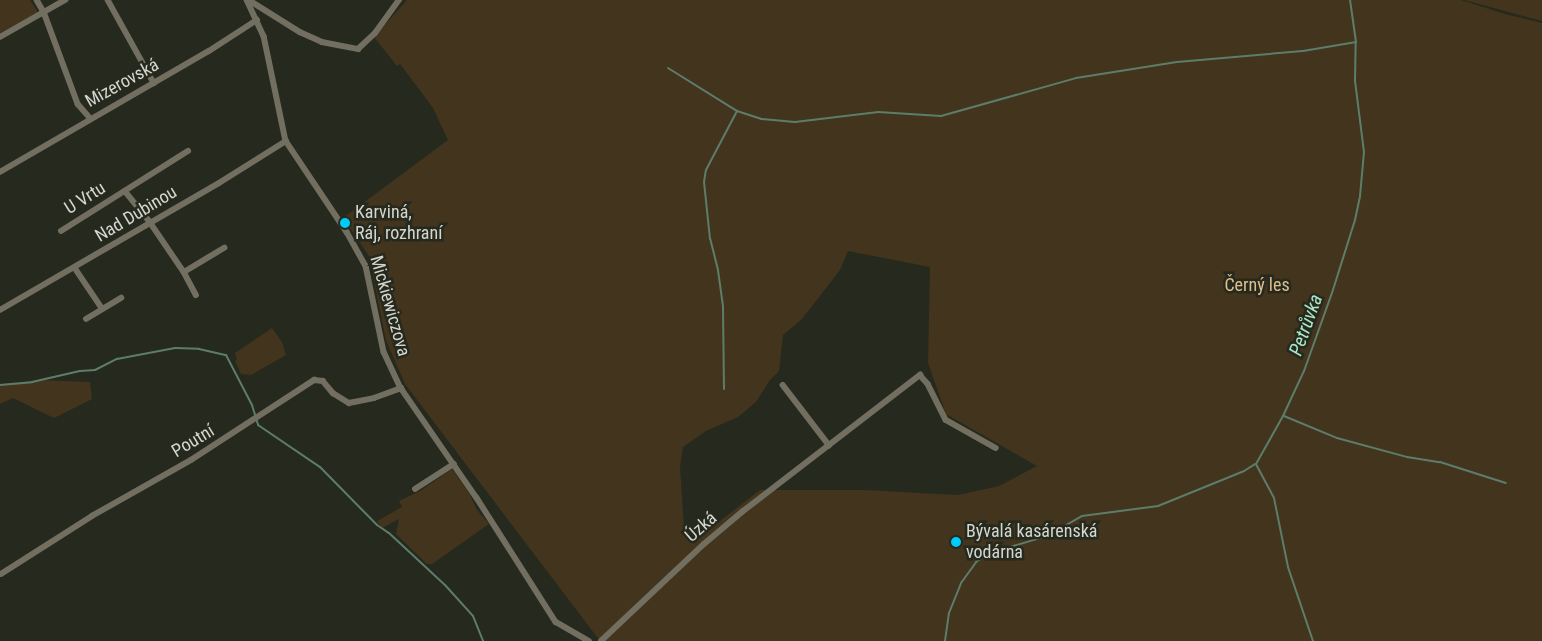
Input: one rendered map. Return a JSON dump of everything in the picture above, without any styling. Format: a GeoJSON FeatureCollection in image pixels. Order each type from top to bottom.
{"type":"FeatureCollection","features":[{"type":"Feature","properties":{"kind":"street"},"geometry":{"type":"LineString","coordinates":[[37,0],[44,12],[78,104],[90,118]]}},
{"type":"Feature","properties":{"kind":"street"},"geometry":{"type":"LineString","coordinates":[[0,37],[65,0]]}},
{"type":"Feature","properties":{"kind":"street"},"geometry":{"type":"LineString","coordinates":[[108,0],[154,83]]}},
{"type":"Feature","properties":{"kind":"street"},"geometry":{"type":"LineString","coordinates":[[250,1],[300,32],[322,42],[358,49],[375,33],[399,0]]}},
{"type":"Feature","properties":{"kind":"street","name":"Mickiewiczova"},"geometry":{"type":"LineString","coordinates":[[250,1],[269,54],[286,140],[347,232],[366,266],[384,352],[402,388],[454,464],[556,622],[589,641]]}},
{"type":"Feature","properties":{"kind":"street","name":"Mizerovská"},"geometry":{"type":"LineString","coordinates":[[0,172],[90,118],[154,83],[257,20]]}},
{"type":"Feature","properties":{"kind":"street","name":"Nad Dubinou"},"geometry":{"type":"LineString","coordinates":[[0,310],[75,268],[286,140]]}},
{"type":"Feature","properties":{"kind":"street","name":"U Vrtu"},"geometry":{"type":"LineString","coordinates":[[61,231],[188,151]]}},
{"type":"Feature","properties":{"kind":"street","name":"U Vrtu"},"geometry":{"type":"LineString","coordinates":[[125,191],[150,222],[184,272],[196,295]]}},
{"type":"Feature","properties":{"kind":"street"},"geometry":{"type":"LineString","coordinates":[[184,272],[224,248]]}},
{"type":"Feature","properties":{"kind":"street"},"geometry":{"type":"LineString","coordinates":[[75,268],[102,308]]}},
{"type":"Feature","properties":{"kind":"street"},"geometry":{"type":"LineString","coordinates":[[86,319],[121,298]]}},
{"type":"Feature","properties":{"kind":"street","name":"Úzká"},"geometry":{"type":"LineString","coordinates":[[601,641],[710,539],[920,375],[928,384],[946,420],[996,448]]}},
{"type":"Feature","properties":{"kind":"street","name":"Poutní"},"geometry":{"type":"LineString","coordinates":[[1,574],[92,516],[191,460],[314,380],[323,381],[333,393],[349,403],[374,398],[402,388]]}},
{"type":"Feature","properties":{"kind":"street"},"geometry":{"type":"LineString","coordinates":[[783,385],[829,445]]}},
{"type":"Feature","properties":{"kind":"street"},"geometry":{"type":"LineString","coordinates":[[415,489],[454,464]]}},
{"type":"Feature","properties":{"kind":"green space"},"geometry":{"type":"Polygon","coordinates":[[[0,0],[30,0],[38,12],[0,33],[0,0]]]}},
{"type":"Feature","properties":{"kind":"green space","name":"Černý les"},"geometry":{"type":"Polygon","coordinates":[[[407,0],[1461,0],[1542,23],[1542,641],[600,641],[405,384],[386,340],[369,256],[343,218],[448,140],[433,108],[400,64],[397,66],[374,37],[407,0]],[[848,251],[840,270],[802,319],[783,335],[779,371],[770,380],[756,402],[738,417],[706,431],[683,447],[680,466],[684,527],[694,541],[760,490],[864,490],[958,495],[999,486],[1037,466],[946,414],[928,363],[930,267],[848,251]]]}},
{"type":"Feature","properties":{"kind":"green space"},"geometry":{"type":"Polygon","coordinates":[[[1464,0],[1542,0],[1542,21],[1464,0]]]}},
{"type":"Feature","properties":{"kind":"green space"},"geometry":{"type":"Polygon","coordinates":[[[272,328],[282,342],[286,355],[251,375],[241,374],[235,361],[237,359],[235,353],[272,328]]]}},
{"type":"Feature","properties":{"kind":"green space"},"geometry":{"type":"Polygon","coordinates":[[[39,380],[90,382],[92,399],[54,418],[13,398],[0,404],[0,384],[39,380]]]}},
{"type":"Feature","properties":{"kind":"green space"},"geometry":{"type":"Polygon","coordinates":[[[452,469],[469,493],[477,510],[489,524],[432,564],[427,564],[396,534],[399,519],[382,528],[377,521],[402,507],[399,501],[420,491],[452,469]]]}},
{"type":"Feature","properties":{"kind":"waterway","name":"Petrůvka"},"geometry":{"type":"LineString","coordinates":[[1313,641],[1288,567],[1274,498],[1256,464],[1283,416],[1304,371],[1332,293],[1355,220],[1360,196],[1364,152],[1355,81],[1356,42],[1350,0]]}},
{"type":"Feature","properties":{"kind":"waterway"},"geometry":{"type":"LineString","coordinates":[[724,389],[723,306],[718,270],[710,239],[704,182],[706,170],[737,111],[761,119],[795,122],[878,112],[941,116],[1076,78],[1177,62],[1303,51],[1356,42]]}},
{"type":"Feature","properties":{"kind":"waterway"},"geometry":{"type":"LineString","coordinates":[[668,68],[737,111]]}},
{"type":"Feature","properties":{"kind":"waterway"},"geometry":{"type":"LineString","coordinates":[[0,385],[32,382],[80,371],[95,370],[117,359],[175,348],[199,349],[226,355],[252,405],[258,425],[320,467],[377,525],[389,533],[445,585],[473,616],[483,641]]}},
{"type":"Feature","properties":{"kind":"waterway"},"geometry":{"type":"LineString","coordinates":[[1284,416],[1337,438],[1407,457],[1440,462],[1506,483]]}},
{"type":"Feature","properties":{"kind":"waterway"},"geometry":{"type":"LineString","coordinates":[[945,641],[949,613],[961,583],[976,562],[990,553],[1047,536],[1082,516],[1158,506],[1244,471],[1255,464]]}},
{"type":"Feature","properties":{"kind":"place","name":"Karviná, Ráj, rozhraní"},"geometry":{"type":"Point","coordinates":[345,223]}},
{"type":"Feature","properties":{"kind":"place","name":"Bývalá kasárenská vodárna"},"geometry":{"type":"Point","coordinates":[956,542]}}]}
